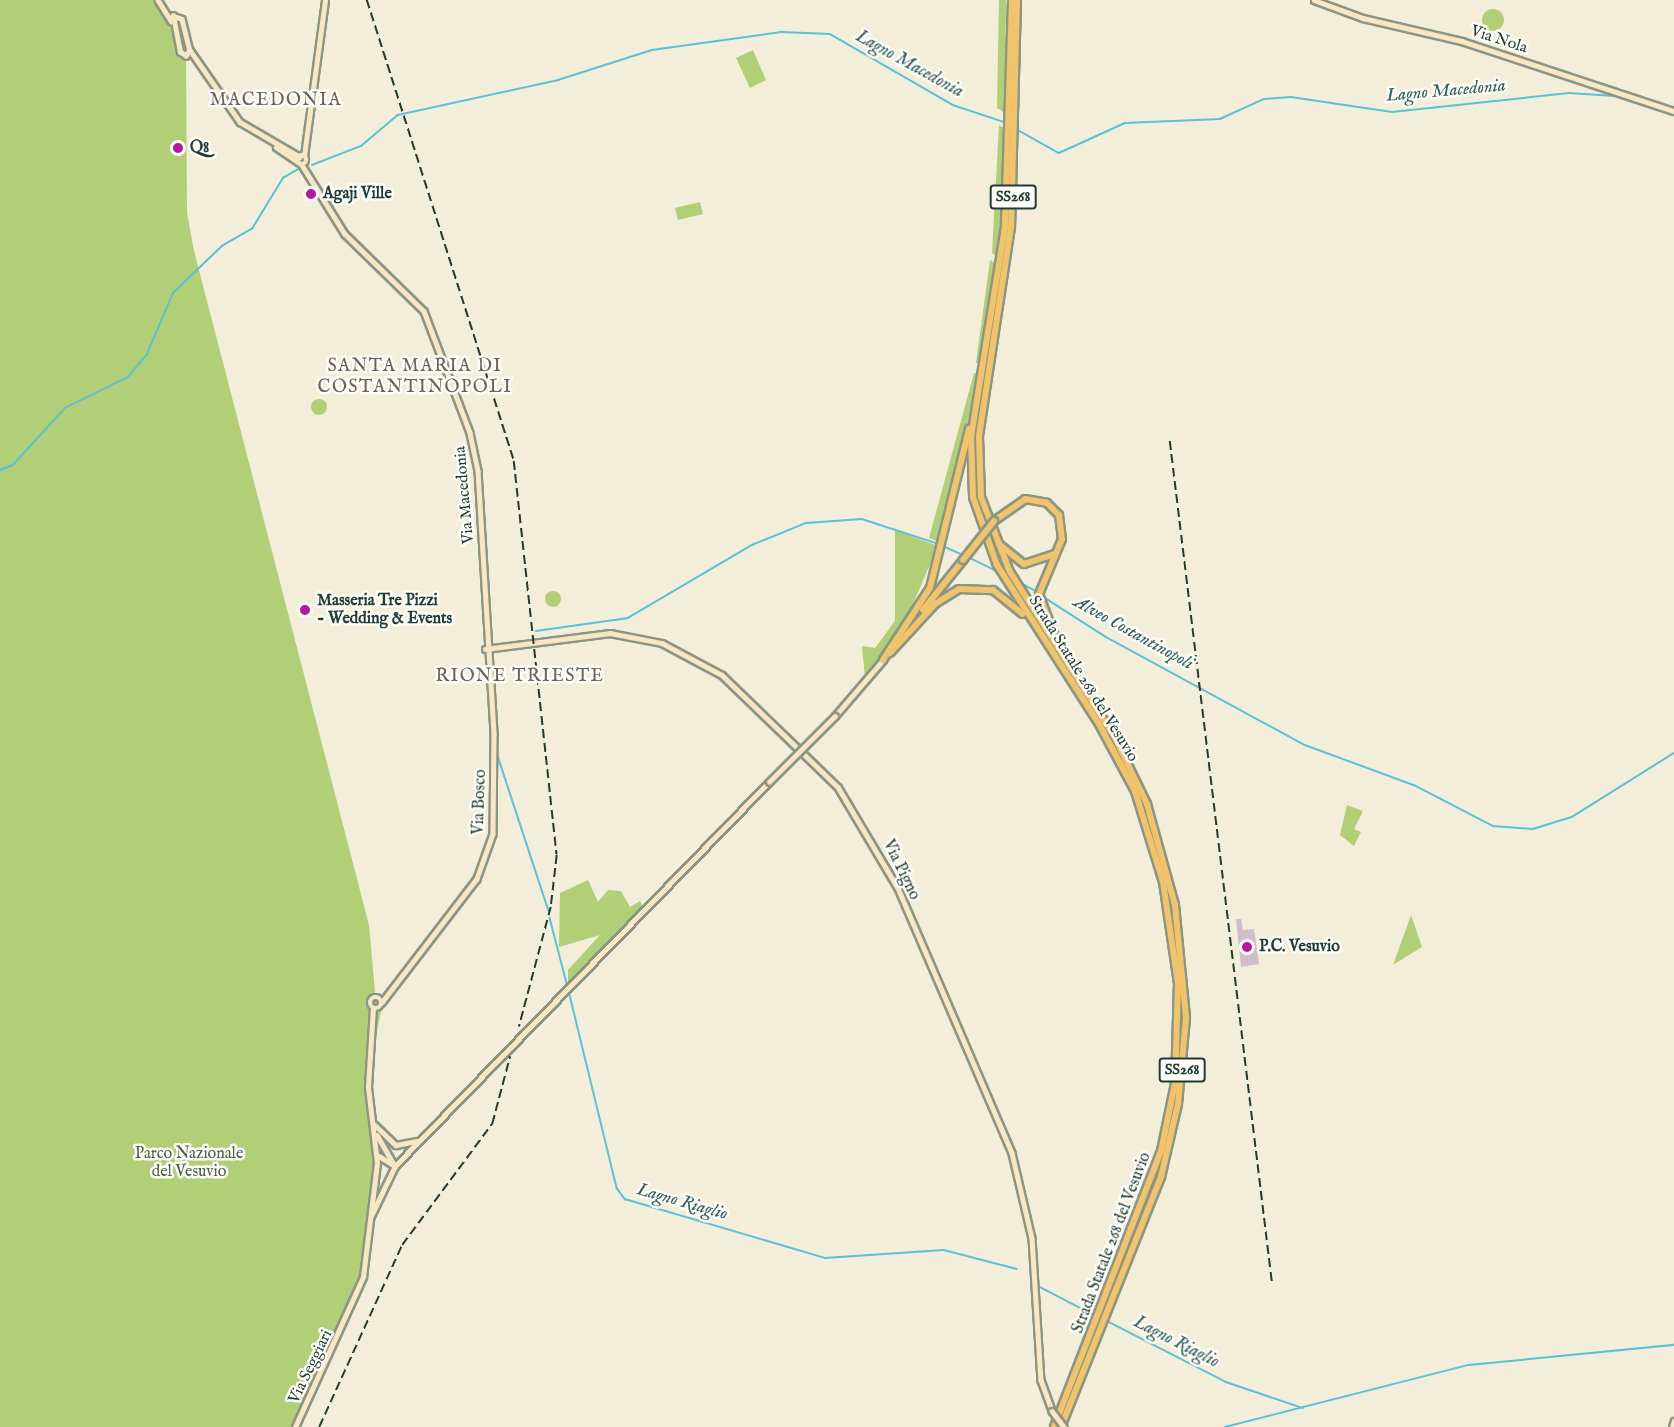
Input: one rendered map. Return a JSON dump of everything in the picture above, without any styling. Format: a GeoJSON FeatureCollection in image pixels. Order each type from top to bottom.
{"type":"FeatureCollection","features":[{"type":"Feature","properties":{"kind":"highway","name":"Strada Statale 268 del Vesuvio"},"geometry":{"type":"LineString","coordinates":[[1012,0],[1012,115]]}},
{"type":"Feature","properties":{"kind":"highway","name":"Strada Statale 268 del Vesuvio"},"geometry":{"type":"LineString","coordinates":[[1019,0],[1006,257],[979,437],[979,480],[987,520],[1010,572],[1122,750],[1153,820],[1178,925],[1186,1018],[1178,1104],[1161,1177],[1062,1427]]}},
{"type":"Feature","properties":{"kind":"highway","name":"Strada Statale 268 del Vesuvio"},"geometry":{"type":"LineString","coordinates":[[987,372],[977,403],[971,482],[997,565],[1117,754],[1147,822],[1172,926],[1179,1017],[1172,1103],[1154,1176],[1054,1427]]}},
{"type":"Feature","properties":{"kind":"highway"},"geometry":{"type":"LineString","coordinates":[[883,660],[926,599],[941,550],[977,403]]}},
{"type":"Feature","properties":{"kind":"highway"},"geometry":{"type":"LineString","coordinates":[[979,480],[1005,553],[1032,564],[1056,551]]}},
{"type":"Feature","properties":{"kind":"highway"},"geometry":{"type":"LineString","coordinates":[[883,660],[994,521],[1018,501],[1040,500],[1062,522],[1056,551],[1039,589],[1039,598],[1073,671]]}},
{"type":"Feature","properties":{"kind":"highway"},"geometry":{"type":"LineString","coordinates":[[883,660],[942,597],[959,589],[986,588],[1020,609],[1073,683]]}},
{"type":"Feature","properties":{"kind":"main road"},"geometry":{"type":"LineString","coordinates":[[158,0],[172,18],[181,54],[189,52]]}},
{"type":"Feature","properties":{"kind":"main road","name":"Via Macedonia"},"geometry":{"type":"LineString","coordinates":[[325,0],[302,160],[345,234],[414,297],[442,355],[476,456],[486,649]]}},
{"type":"Feature","properties":{"kind":"main road","name":"Via Nola"},"geometry":{"type":"LineString","coordinates":[[1314,0],[1363,18],[1462,41],[1674,111]]}},
{"type":"Feature","properties":{"kind":"main road"},"geometry":{"type":"LineString","coordinates":[[172,18],[181,17],[189,52],[225,107],[276,147],[302,160]]}},
{"type":"Feature","properties":{"kind":"main road","name":"Via Pigno"},"geometry":{"type":"LineString","coordinates":[[486,649],[610,633],[662,643],[722,675],[838,788],[889,868],[1006,1138],[1032,1238],[1039,1359],[1052,1411],[1062,1427]]}},
{"type":"Feature","properties":{"kind":"main road","name":"Via Bosco"},"geometry":{"type":"LineString","coordinates":[[348,1318],[363,1277],[377,1152],[372,1120],[372,1028],[376,1009],[477,879],[491,842],[494,735],[486,649]]}},
{"type":"Feature","properties":{"kind":"main road"},"geometry":{"type":"LineString","coordinates":[[377,1152],[384,1164],[395,1166],[835,716],[883,660]]}},
{"type":"Feature","properties":{"kind":"main road","name":"Via Bosco"},"geometry":{"type":"LineString","coordinates":[[376,1009],[372,999],[381,1001]]}},
{"type":"Feature","properties":{"kind":"main road"},"geometry":{"type":"LineString","coordinates":[[372,1120],[396,1145],[420,1140]]}},
{"type":"Feature","properties":{"kind":"main road","name":"Via Bosco"},"geometry":{"type":"LineString","coordinates":[[371,1215],[395,1166],[375,1133]]}},
{"type":"Feature","properties":{"kind":"main road","name":"Via Seggiari"},"geometry":{"type":"LineString","coordinates":[[295,1427],[348,1318]]}},
{"type":"Feature","properties":{"kind":"main road"},"geometry":{"type":"LineString","coordinates":[[1672,1427],[1674,1421]]}},
{"type":"Feature","properties":{"kind":"shaded area","name":"P.C. Vesuvio"},"geometry":{"type":"Polygon","coordinates":[[[1236,919],[1241,919],[1243,930],[1254,929],[1259,964],[1241,967],[1236,919]]]}},
{"type":"Feature","properties":{"kind":"green space","name":"Parco Nazionale del Vesuvio"},"geometry":{"type":"Polygon","coordinates":[[[0,0],[160,0],[186,50],[187,213],[194,251],[369,925],[375,992],[382,1006],[371,1062],[378,1207],[358,1301],[298,1427],[0,1427],[0,0]]]}},
{"type":"Feature","properties":{"kind":"green space"},"geometry":{"type":"Polygon","coordinates":[[[999,0],[1006,0],[1005,113],[997,108],[999,0]]]}},
{"type":"Feature","properties":{"kind":"green space"},"geometry":{"type":"Polygon","coordinates":[[[1493,9],[1501,12],[1504,20],[1501,28],[1493,31],[1485,28],[1482,20],[1485,12],[1493,9]]]}},
{"type":"Feature","properties":{"kind":"green space"},"geometry":{"type":"Polygon","coordinates":[[[753,50],[766,80],[750,88],[736,58],[753,50]]]}},
{"type":"Feature","properties":{"kind":"green space"},"geometry":{"type":"Polygon","coordinates":[[[999,125],[1005,129],[999,258],[992,253],[999,125]]]}},
{"type":"Feature","properties":{"kind":"green space"},"geometry":{"type":"Polygon","coordinates":[[[700,202],[703,214],[678,220],[675,208],[700,202]]]}},
{"type":"Feature","properties":{"kind":"green space"},"geometry":{"type":"Polygon","coordinates":[[[990,260],[998,264],[981,363],[976,363],[990,260]]]}},
{"type":"Feature","properties":{"kind":"green space"},"geometry":{"type":"Polygon","coordinates":[[[979,372],[939,542],[929,538],[974,373],[979,372]]]}},
{"type":"Feature","properties":{"kind":"green space"},"geometry":{"type":"Polygon","coordinates":[[[319,399],[327,407],[319,415],[311,407],[319,399]]]}},
{"type":"Feature","properties":{"kind":"green space"},"geometry":{"type":"Polygon","coordinates":[[[895,530],[938,546],[906,620],[865,678],[862,646],[875,648],[895,621],[895,530]]]}},
{"type":"Feature","properties":{"kind":"green space"},"geometry":{"type":"Polygon","coordinates":[[[553,591],[561,599],[553,607],[545,599],[553,591]]]}},
{"type":"Feature","properties":{"kind":"green space"},"geometry":{"type":"Polygon","coordinates":[[[1347,805],[1363,811],[1354,829],[1361,832],[1354,846],[1340,835],[1347,805]]]}},
{"type":"Feature","properties":{"kind":"green space"},"geometry":{"type":"Polygon","coordinates":[[[588,880],[598,902],[608,890],[621,891],[630,907],[640,901],[643,907],[568,983],[568,970],[600,935],[559,947],[560,893],[588,880]]]}},
{"type":"Feature","properties":{"kind":"green space"},"geometry":{"type":"Polygon","coordinates":[[[1411,915],[1422,947],[1393,965],[1411,915]]]}},
{"type":"Feature","properties":{"kind":"waterway","name":"Lagno Macedonia"},"geometry":{"type":"LineString","coordinates":[[312,165],[361,146],[398,115],[558,80],[652,50],[781,32],[830,34],[953,105],[1007,123]]}},
{"type":"Feature","properties":{"kind":"waterway","name":"Lagno Macedonia"},"geometry":{"type":"LineString","coordinates":[[1016,129],[1059,153],[1125,123],[1220,119],[1264,99],[1291,97],[1392,112],[1569,93],[1615,96],[1674,115]]}},
{"type":"Feature","properties":{"kind":"waterway"},"geometry":{"type":"LineString","coordinates":[[0,470],[13,465],[65,408],[128,377],[147,354],[173,293],[222,246],[252,229],[283,178],[300,168]]}},
{"type":"Feature","properties":{"kind":"waterway","name":"Alveo Costantinopoli"},"geometry":{"type":"LineString","coordinates":[[536,631],[628,618],[752,545],[806,523],[862,519],[939,544]]}},
{"type":"Feature","properties":{"kind":"waterway","name":"Alveo Costantinopoli"},"geometry":{"type":"LineString","coordinates":[[943,546],[963,555]]}},
{"type":"Feature","properties":{"kind":"waterway","name":"Alveo Costantinopoli"},"geometry":{"type":"LineString","coordinates":[[968,557],[999,572]]}},
{"type":"Feature","properties":{"kind":"waterway","name":"Alveo Costantinopoli"},"geometry":{"type":"LineString","coordinates":[[1019,582],[1036,591]]}},
{"type":"Feature","properties":{"kind":"waterway","name":"Alveo Costantinopoli"},"geometry":{"type":"LineString","coordinates":[[1042,596],[1106,637],[1305,745],[1414,785],[1493,826],[1533,829],[1572,817],[1674,753]]}},
{"type":"Feature","properties":{"kind":"waterway","name":"Lagno Riaglio"},"geometry":{"type":"LineString","coordinates":[[497,753],[549,911]]}},
{"type":"Feature","properties":{"kind":"waterway","name":"Lagno Riaglio"},"geometry":{"type":"LineString","coordinates":[[550,918],[568,987]]}},
{"type":"Feature","properties":{"kind":"waterway","name":"Lagno Riaglio"},"geometry":{"type":"LineString","coordinates":[[569,991],[617,1188],[625,1199],[825,1258],[944,1250],[1017,1269]]}},
{"type":"Feature","properties":{"kind":"waterway","name":"Lagno Riaglio"},"geometry":{"type":"LineString","coordinates":[[1038,1286],[1096,1316]]}},
{"type":"Feature","properties":{"kind":"waterway","name":"Lagno Riaglio"},"geometry":{"type":"LineString","coordinates":[[1105,1320],[1226,1382],[1303,1408]]}},
{"type":"Feature","properties":{"kind":"waterway"},"geometry":{"type":"LineString","coordinates":[[1225,1427],[1469,1365],[1674,1345]]}},
{"type":"Feature","properties":{"kind":"railway"},"geometry":{"type":"LineString","coordinates":[[367,0],[514,461],[557,855],[551,907],[519,1027]]}},
{"type":"Feature","properties":{"kind":"railway"},"geometry":{"type":"LineString","coordinates":[[1170,441],[1272,1282]]}},
{"type":"Feature","properties":{"kind":"railway"},"geometry":{"type":"LineString","coordinates":[[319,1427],[402,1245],[492,1124],[510,1056]]}},
{"type":"Feature","properties":{"kind":"place","name":"Q8"},"geometry":{"type":"Point","coordinates":[178,148]}},
{"type":"Feature","properties":{"kind":"place","name":"Agaji Ville"},"geometry":{"type":"Point","coordinates":[311,194]}},
{"type":"Feature","properties":{"kind":"place","name":"Masseria Tre Pizzi - Wedding & Events"},"geometry":{"type":"Point","coordinates":[305,610]}},
{"type":"Feature","properties":{"kind":"place","name":"P.C. Vesuvio"},"geometry":{"type":"Point","coordinates":[1247,947]}},
{"type":"Feature","properties":{"kind":"district","name":"MACEDONIA"},"geometry":{"type":"Point","coordinates":[276,101]}},
{"type":"Feature","properties":{"kind":"district","name":"SANTA MARIA DI COSTANTINOPOLI"},"geometry":{"type":"Point","coordinates":[415,378]}},
{"type":"Feature","properties":{"kind":"district","name":"RIONE TRIESTE"},"geometry":{"type":"Point","coordinates":[520,677]}}]}
